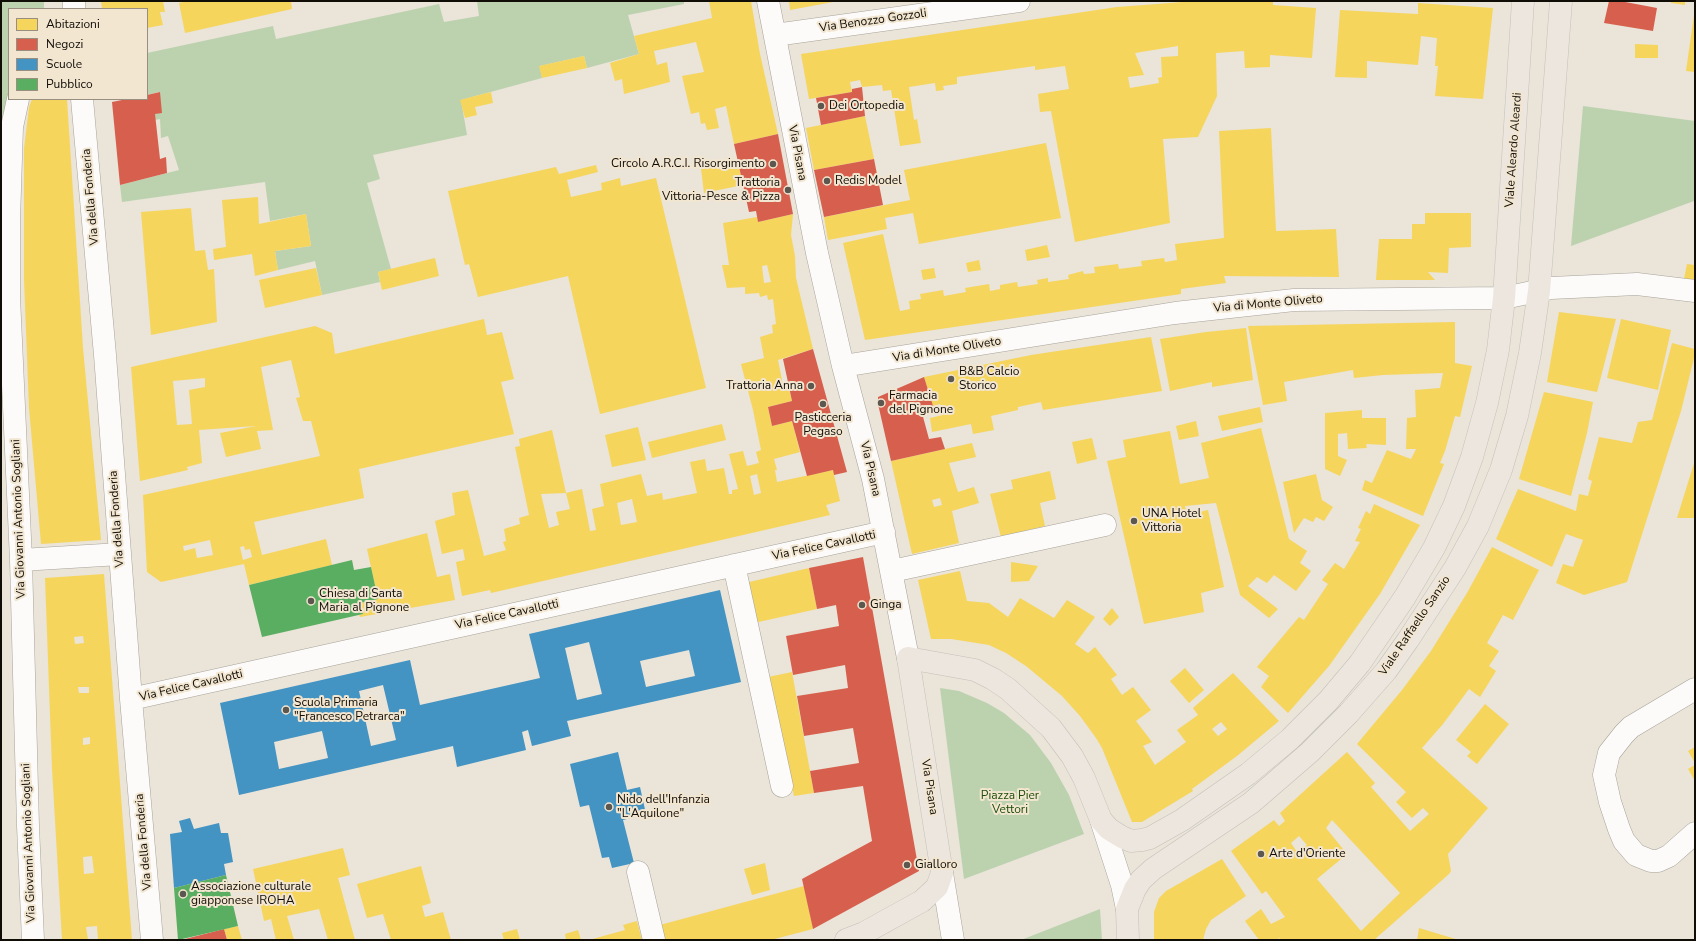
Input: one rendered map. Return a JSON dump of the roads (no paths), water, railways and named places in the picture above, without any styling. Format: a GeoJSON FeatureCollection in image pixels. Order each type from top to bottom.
{"type":"FeatureCollection","features":[{"type":"Feature","properties":{"kind":"main road","name":"Viale Aleardo Aleardi"},"geometry":{"type":"LineString","coordinates":[[1504,298],[1523,1]]}},
{"type":"Feature","properties":{"kind":"main road"},"geometry":{"type":"LineString","coordinates":[[1538,291],[1561,1]]}},
{"type":"Feature","properties":{"kind":"main road","name":"Viale Raffaello Sanzio"},"geometry":{"type":"LineString","coordinates":[[1127,909],[1134,890],[1144,876],[1251,803],[1310,752],[1386,671],[1431,607],[1471,539],[1501,470],[1517,416],[1523,388],[1530,353],[1538,291]]}},
{"type":"Feature","properties":{"kind":"main road","name":"Viale Raffaello Sanzio"},"geometry":{"type":"LineString","coordinates":[[1101,820],[1108,829],[1115,834],[1131,841],[1150,838],[1182,820],[1248,774],[1290,739],[1328,701],[1360,663],[1405,597],[1434,548],[1454,506],[1472,457],[1487,403],[1498,350],[1504,298]]}},
{"type":"Feature","properties":{"kind":"main road"},"geometry":{"type":"LineString","coordinates":[[908,658],[975,670],[993,678],[1027,705],[1051,728],[1072,756],[1084,778],[1101,820]]}},
{"type":"Feature","properties":{"kind":"main road","name":"Via Pisana"},"geometry":{"type":"LineString","coordinates":[[908,658],[942,873]]}},
{"type":"Feature","properties":{"kind":"main road"},"geometry":{"type":"LineString","coordinates":[[846,940],[864,933],[922,900],[937,887],[942,873]]}},
{"type":"Feature","properties":{"kind":"main road"},"geometry":{"type":"LineString","coordinates":[[1127,909],[1128,940]]}},
{"type":"Feature","properties":{"kind":"street","name":"Via Pisana"},"geometry":{"type":"LineString","coordinates":[[768,1],[817,253],[843,366],[873,479],[908,658]]}},
{"type":"Feature","properties":{"kind":"street","name":"Via Benozzo Gozzoli"},"geometry":{"type":"LineString","coordinates":[[775,35],[1019,1]]}},
{"type":"Feature","properties":{"kind":"street","name":"Via Giovanni Antonio Sogliani"},"geometry":{"type":"LineString","coordinates":[[18,100],[12,127],[9,220],[9,297],[21,560],[28,826],[33,940]]}},
{"type":"Feature","properties":{"kind":"street","name":"Via della Fonderia"},"geometry":{"type":"LineString","coordinates":[[82,100],[105,354],[131,699],[152,940]]}},
{"type":"Feature","properties":{"kind":"street","name":"Via di Monte Oliveto"},"geometry":{"type":"LineString","coordinates":[[843,366],[1175,313],[1294,300],[1504,298],[1551,288],[1637,284],[1695,292]]}},
{"type":"Feature","properties":{"kind":"street"},"geometry":{"type":"LineString","coordinates":[[892,571],[1105,525]]}},
{"type":"Feature","properties":{"kind":"street","name":"Via Felice Cavallotti"},"geometry":{"type":"LineString","coordinates":[[131,699],[884,532]]}},
{"type":"Feature","properties":{"kind":"street"},"geometry":{"type":"LineString","coordinates":[[21,560],[120,554]]}},
{"type":"Feature","properties":{"kind":"street"},"geometry":{"type":"LineString","coordinates":[[734,565],[782,786]]}},
{"type":"Feature","properties":{"kind":"street"},"geometry":{"type":"LineString","coordinates":[[1695,689],[1631,728],[1624,734],[1609,753],[1604,775],[1610,802],[1619,830],[1624,841],[1636,855],[1651,861],[1658,861],[1669,856],[1695,833]]}},
{"type":"Feature","properties":{"kind":"street"},"geometry":{"type":"LineString","coordinates":[[1101,820],[1122,885],[1127,909]]}},
{"type":"Feature","properties":{"kind":"street"},"geometry":{"type":"LineString","coordinates":[[638,872],[654,940]]}},
{"type":"Feature","properties":{"kind":"street","name":"Via Pisana"},"geometry":{"type":"LineString","coordinates":[[942,873],[953,940]]}},
{"type":"Feature","properties":{"kind":"place","name":"Dei Ortopedia"},"geometry":{"type":"Point","coordinates":[821,106]}},
{"type":"Feature","properties":{"kind":"place","name":"Circolo A.R.C.I. Risorgimento"},"geometry":{"type":"Point","coordinates":[773,164]}},
{"type":"Feature","properties":{"kind":"place","name":"Redis Model"},"geometry":{"type":"Point","coordinates":[827,181]}},
{"type":"Feature","properties":{"kind":"place","name":"Trattoria Vittoria-Pesce & Pizza"},"geometry":{"type":"Point","coordinates":[788,190]}},
{"type":"Feature","properties":{"kind":"place","name":"B&B Calcio Storico"},"geometry":{"type":"Point","coordinates":[951,379]}},
{"type":"Feature","properties":{"kind":"place","name":"Trattoria Anna"},"geometry":{"type":"Point","coordinates":[811,386]}},
{"type":"Feature","properties":{"kind":"place","name":"Farmacia del Pignone"},"geometry":{"type":"Point","coordinates":[881,403]}},
{"type":"Feature","properties":{"kind":"place","name":"Pasticceria Pegaso"},"geometry":{"type":"Point","coordinates":[823,404]}},
{"type":"Feature","properties":{"kind":"place","name":"UNA Hotel Vittoria"},"geometry":{"type":"Point","coordinates":[1134,521]}},
{"type":"Feature","properties":{"kind":"place","name":"Chiesa di Santa Maria al Pignone"},"geometry":{"type":"Point","coordinates":[311,601]}},
{"type":"Feature","properties":{"kind":"place","name":"Ginga"},"geometry":{"type":"Point","coordinates":[862,605]}},
{"type":"Feature","properties":{"kind":"place","name":"Scuola Primaria \"Francesco Petrarca\""},"geometry":{"type":"Point","coordinates":[286,710]}},
{"type":"Feature","properties":{"kind":"place","name":"Nido dell'Infanzia \"L'Aquilone\""},"geometry":{"type":"Point","coordinates":[609,807]}},
{"type":"Feature","properties":{"kind":"place","name":"Arte d'Oriente"},"geometry":{"type":"Point","coordinates":[1261,854]}},
{"type":"Feature","properties":{"kind":"place","name":"Gialloro"},"geometry":{"type":"Point","coordinates":[907,865]}},
{"type":"Feature","properties":{"kind":"place","name":"Associazione culturale giapponese IROHA"},"geometry":{"type":"Point","coordinates":[183,894]}},
{"type":"Feature","properties":{"kind":"park label","name":"Piazza Pier Vettori"},"geometry":{"type":"Point","coordinates":[1010,803]}}]}
